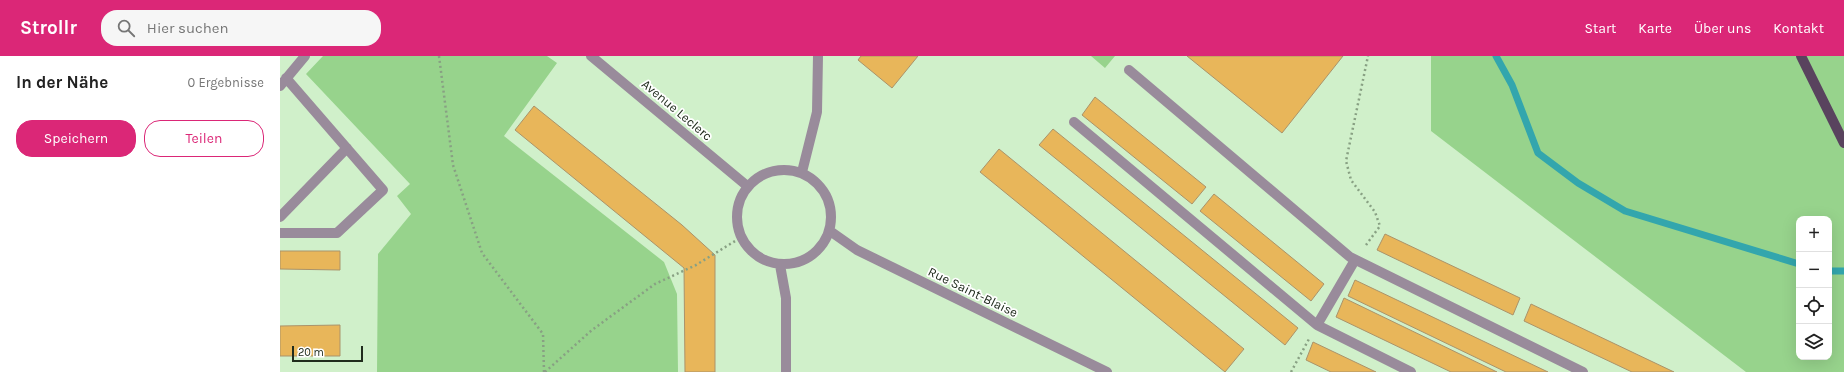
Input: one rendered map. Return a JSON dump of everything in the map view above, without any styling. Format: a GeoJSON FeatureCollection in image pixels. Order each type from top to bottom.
{"type":"FeatureCollection","features":[{"type":"Feature","properties":{"kind":"main road"},"geometry":{"type":"LineString","coordinates":[[1801,56],[1844,144]]}},
{"type":"Feature","properties":{"kind":"street"},"geometry":{"type":"LineString","coordinates":[[280,233],[337,233],[383,190],[347,148],[283,82],[305,56]]}},
{"type":"Feature","properties":{"kind":"street","name":"Avenue Leclerc"},"geometry":{"type":"LineString","coordinates":[[591,56],[746,185]]}},
{"type":"Feature","properties":{"kind":"street"},"geometry":{"type":"LineString","coordinates":[[802,172],[817,112],[818,56]]}},
{"type":"Feature","properties":{"kind":"street"},"geometry":{"type":"LineString","coordinates":[[1129,70],[1355,260],[1583,372]]}},
{"type":"Feature","properties":{"kind":"street"},"geometry":{"type":"LineString","coordinates":[[1074,122],[1316,325],[1411,372]]}},
{"type":"Feature","properties":{"kind":"street"},"geometry":{"type":"LineString","coordinates":[[280,217],[347,148]]}},
{"type":"Feature","properties":{"kind":"street"},"geometry":{"type":"LineString","coordinates":[[772,169],[802,172],[822,187],[832,210],[830,231],[819,250],[800,262],[780,265],[754,256],[740,238],[735,209],[746,185],[772,169]]}},
{"type":"Feature","properties":{"kind":"street","name":"Rue Saint-Blaise"},"geometry":{"type":"LineString","coordinates":[[830,231],[857,250],[1107,372]]}},
{"type":"Feature","properties":{"kind":"street"},"geometry":{"type":"LineString","coordinates":[[1316,325],[1355,260]]}},
{"type":"Feature","properties":{"kind":"street"},"geometry":{"type":"LineString","coordinates":[[780,265],[786,298],[786,372]]}},
{"type":"Feature","properties":{"kind":"path"},"geometry":{"type":"LineString","coordinates":[[439,56],[453,165],[482,253],[543,334],[544,372]]}},
{"type":"Feature","properties":{"kind":"path"},"geometry":{"type":"LineString","coordinates":[[1355,260],[1380,226],[1375,212],[1351,180],[1346,161],[1368,56]]}},
{"type":"Feature","properties":{"kind":"path"},"geometry":{"type":"LineString","coordinates":[[544,372],[592,330],[654,284],[696,265],[740,238]]}},
{"type":"Feature","properties":{"kind":"path"},"geometry":{"type":"LineString","coordinates":[[1291,372],[1316,325]]}},
{"type":"Feature","properties":{"kind":"green space"},"geometry":{"type":"Polygon","coordinates":[[[323,56],[547,56],[557,63],[504,136],[664,262],[677,294],[678,372],[377,372],[378,254],[411,214],[397,196],[410,184],[306,74],[323,56]]]}},
{"type":"Feature","properties":{"kind":"green space"},"geometry":{"type":"Polygon","coordinates":[[[1091,56],[1115,56],[1105,68],[1091,56]]]}},
{"type":"Feature","properties":{"kind":"green space"},"geometry":{"type":"Polygon","coordinates":[[[1431,56],[1844,56],[1844,372],[1746,372],[1431,131],[1431,56]]]}},
{"type":"Feature","properties":{"kind":"building"},"geometry":{"type":"Polygon","coordinates":[[[861,56],[918,56],[892,88],[858,60],[861,56]]]}},
{"type":"Feature","properties":{"kind":"building"},"geometry":{"type":"Polygon","coordinates":[[[1187,56],[1343,56],[1282,133],[1187,56]]]}},
{"type":"Feature","properties":{"kind":"building"},"geometry":{"type":"Polygon","coordinates":[[[1095,97],[1206,187],[1192,204],[1082,115],[1095,97]]]}},
{"type":"Feature","properties":{"kind":"building"},"geometry":{"type":"Polygon","coordinates":[[[534,106],[682,225],[715,255],[715,372],[685,372],[684,268],[515,130],[534,106]]]}},
{"type":"Feature","properties":{"kind":"building"},"geometry":{"type":"Polygon","coordinates":[[[1053,129],[1298,328],[1285,345],[1039,145],[1053,129]]]}},
{"type":"Feature","properties":{"kind":"building"},"geometry":{"type":"Polygon","coordinates":[[[999,149],[1244,349],[1225,372],[980,172],[999,149]]]}},
{"type":"Feature","properties":{"kind":"building"},"geometry":{"type":"Polygon","coordinates":[[[1214,194],[1324,284],[1311,301],[1200,211],[1214,194]]]}},
{"type":"Feature","properties":{"kind":"building"},"geometry":{"type":"Polygon","coordinates":[[[1385,234],[1520,298],[1513,315],[1377,250],[1385,234]]]}},
{"type":"Feature","properties":{"kind":"building"},"geometry":{"type":"Polygon","coordinates":[[[280,251],[340,251],[340,270],[280,269],[280,251]]]}},
{"type":"Feature","properties":{"kind":"building"},"geometry":{"type":"Polygon","coordinates":[[[1355,280],[1548,372],[1506,372],[1348,296],[1355,280]]]}},
{"type":"Feature","properties":{"kind":"building"},"geometry":{"type":"Polygon","coordinates":[[[1344,298],[1497,372],[1451,372],[1336,317],[1344,298]]]}},
{"type":"Feature","properties":{"kind":"building"},"geometry":{"type":"Polygon","coordinates":[[[1531,304],[1674,372],[1632,372],[1524,321],[1531,304]]]}},
{"type":"Feature","properties":{"kind":"building"},"geometry":{"type":"Polygon","coordinates":[[[340,325],[340,356],[280,356],[280,326],[340,325]]]}},
{"type":"Feature","properties":{"kind":"building"},"geometry":{"type":"Polygon","coordinates":[[[1313,342],[1376,372],[1331,372],[1306,360],[1313,342]]]}},
{"type":"Feature","properties":{"kind":"waterway"},"geometry":{"type":"LineString","coordinates":[[1496,56],[1512,85],[1538,153],[1578,183],[1625,211],[1796,263]]}},
{"type":"Feature","properties":{"kind":"waterway"},"geometry":{"type":"LineString","coordinates":[[1832,271],[1844,271]]}}]}
